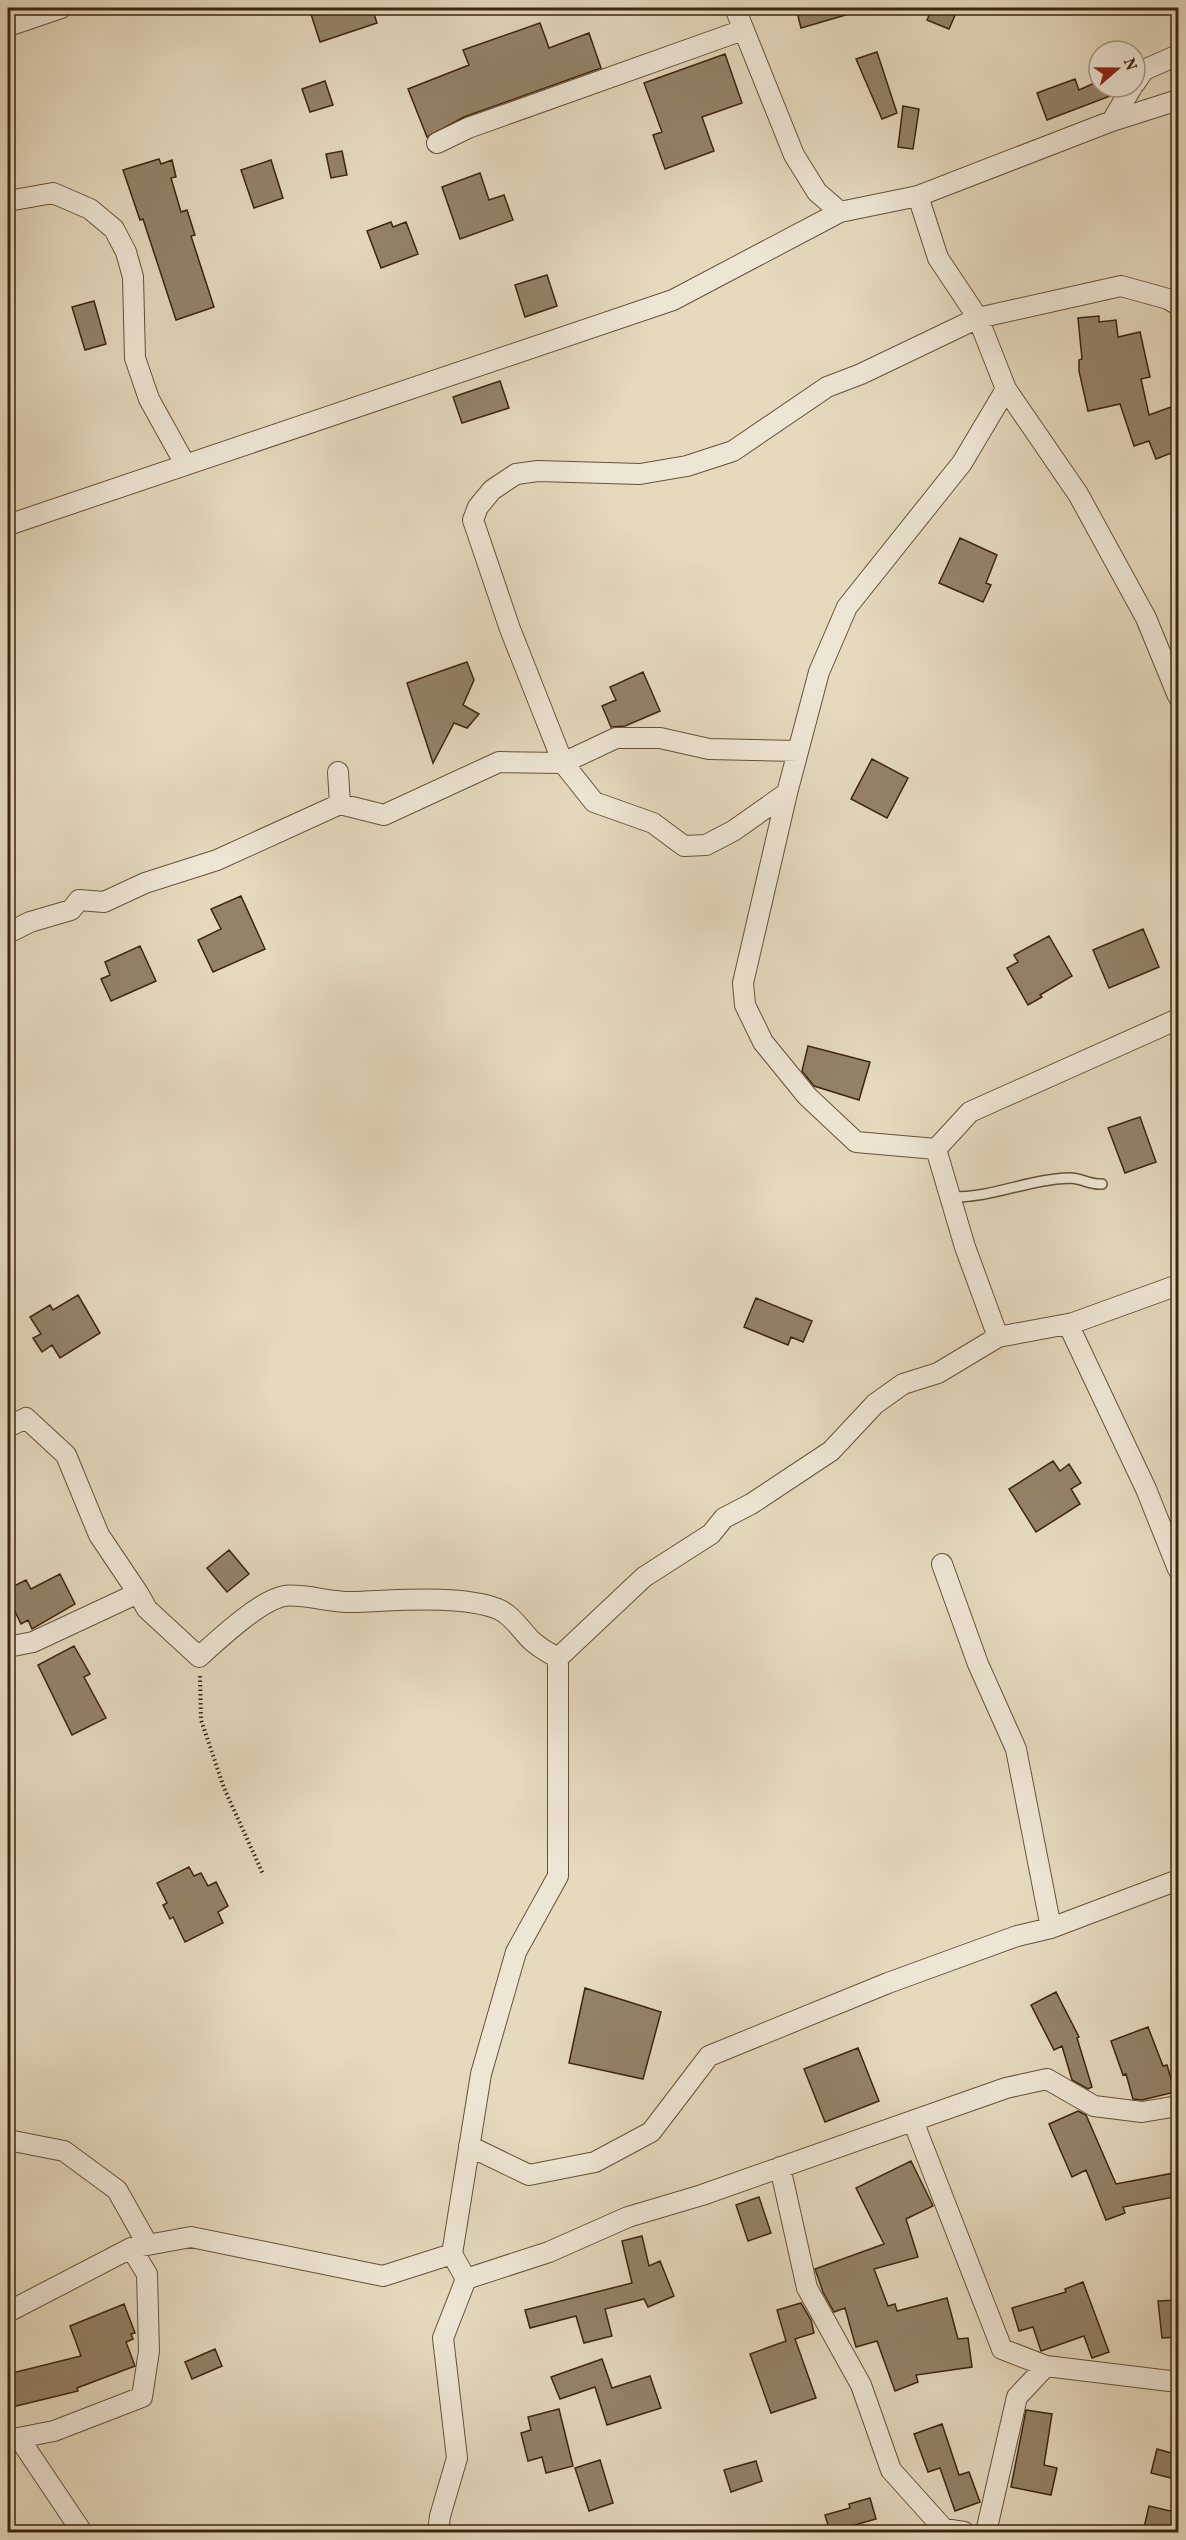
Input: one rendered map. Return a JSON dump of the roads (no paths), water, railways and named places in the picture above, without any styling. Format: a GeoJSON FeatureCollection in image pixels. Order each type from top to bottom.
{"type":"FeatureCollection","features":[{"type":"Feature","properties":{"kind":"street"},"geometry":{"type":"LineString","coordinates":[[8,26],[61,8]]}},
{"type":"Feature","properties":{"kind":"street"},"geometry":{"type":"LineString","coordinates":[[735,8],[794,155],[817,192],[840,212]]}},
{"type":"Feature","properties":{"kind":"street"},"geometry":{"type":"LineString","coordinates":[[437,143],[468,128],[743,30]]}},
{"type":"Feature","properties":{"kind":"street"},"geometry":{"type":"LineString","coordinates":[[1147,69],[1179,56]]}},
{"type":"Feature","properties":{"kind":"street"},"geometry":{"type":"LineString","coordinates":[[1112,121],[1125,99]]}},
{"type":"Feature","properties":{"kind":"street"},"geometry":{"type":"LineString","coordinates":[[8,525],[673,300],[840,212],[918,196],[1112,121],[1179,100]]}},
{"type":"Feature","properties":{"kind":"street"},"geometry":{"type":"LineString","coordinates":[[8,201],[53,193],[90,209],[114,229],[126,252],[133,277],[135,358],[148,399],[185,464]]}},
{"type":"Feature","properties":{"kind":"street"},"geometry":{"type":"LineString","coordinates":[[918,196],[938,258],[978,318],[1006,389],[1078,494],[1146,618],[1179,696]]}},
{"type":"Feature","properties":{"kind":"street"},"geometry":{"type":"LineString","coordinates":[[787,793],[733,831],[706,845],[684,846],[653,823],[594,802],[564,763],[510,629],[473,520],[478,507],[492,490],[516,474],[538,471],[640,474],[687,466],[733,451],[827,387],[861,374],[978,318],[1121,286],[1168,298],[1179,305]]}},
{"type":"Feature","properties":{"kind":"street"},"geometry":{"type":"LineString","coordinates":[[936,1149],[856,1142],[807,1096],[763,1042],[745,1005],[743,983],[787,793],[819,672],[847,608],[962,463],[1006,389]]}},
{"type":"Feature","properties":{"kind":"street"},"geometry":{"type":"LineString","coordinates":[[8,933],[30,922],[71,910],[79,900],[104,902],[145,883],[217,860],[340,804],[384,815],[499,762],[564,763],[616,738],[660,738],[709,749],[798,751]]}},
{"type":"Feature","properties":{"kind":"street"},"geometry":{"type":"LineString","coordinates":[[338,772],[340,804]]}},
{"type":"Feature","properties":{"kind":"street"},"geometry":{"type":"LineString","coordinates":[[936,1149],[970,1112],[1179,1019]]}},
{"type":"Feature","properties":{"kind":"street"},"geometry":{"type":"LineString","coordinates":[[936,1149],[998,1337]]}},
{"type":"Feature","properties":{"kind":"street"},"geometry":{"type":"LineString","coordinates":[[466,2279],[452,2254],[481,2074],[516,1952],[558,1876],[558,1658],[644,1577],[711,1534],[724,1518],[751,1504],[831,1451],[875,1404],[903,1384],[938,1373],[998,1337],[1068,1324],[1179,1285]]}},
{"type":"Feature","properties":{"kind":"street"},"geometry":{"type":"LineString","coordinates":[[1068,1324],[1146,1489],[1179,1569]]}},
{"type":"Feature","properties":{"kind":"street"},"geometry":{"type":"LineString","coordinates":[[8,1427],[26,1418],[66,1455],[99,1535],[147,1609],[199,1657],[250,1613],[284,1596],[353,1602],[373,1599],[479,1605],[499,1610],[517,1623],[532,1641],[558,1658]]}},
{"type":"Feature","properties":{"kind":"street"},"geometry":{"type":"LineString","coordinates":[[942,1564],[978,1664],[1016,1749],[1051,1929]]}},
{"type":"Feature","properties":{"kind":"street"},"geometry":{"type":"LineString","coordinates":[[8,1647],[33,1641],[138,1593]]}},
{"type":"Feature","properties":{"kind":"street"},"geometry":{"type":"LineString","coordinates":[[470,2146],[529,2175],[595,2162],[651,2132],[709,2056],[888,1983],[1017,1936],[1051,1929],[1179,1880]]}},
{"type":"Feature","properties":{"kind":"street"},"geometry":{"type":"LineString","coordinates":[[466,2279],[549,2252],[628,2217],[702,2195],[1006,2088],[1047,2079],[1094,2106],[1142,2112],[1179,2106]]}},
{"type":"Feature","properties":{"kind":"street"},"geometry":{"type":"LineString","coordinates":[[913,2121],[1002,2349],[1046,2366],[1179,2382]]}},
{"type":"Feature","properties":{"kind":"street"},"geometry":{"type":"LineString","coordinates":[[8,2140],[64,2151],[117,2190],[147,2274],[149,2351],[142,2397],[54,2431],[13,2439],[82,2532]]}},
{"type":"Feature","properties":{"kind":"street"},"geometry":{"type":"LineString","coordinates":[[780,2167],[807,2289],[861,2385],[891,2470],[944,2529],[964,2532]]}},
{"type":"Feature","properties":{"kind":"street"},"geometry":{"type":"LineString","coordinates":[[8,2312],[139,2247],[191,2238],[383,2276],[452,2254]]}},
{"type":"Feature","properties":{"kind":"street"},"geometry":{"type":"LineString","coordinates":[[438,2532],[440,2516],[457,2458],[443,2338],[466,2279]]}},
{"type":"Feature","properties":{"kind":"street"},"geometry":{"type":"LineString","coordinates":[[986,2532],[1017,2397],[1046,2366]]}},
{"type":"Feature","properties":{"kind":"lane"},"geometry":{"type":"LineString","coordinates":[[950,1197],[989,1196],[1046,1181],[1072,1178],[1102,1184]]}}]}
